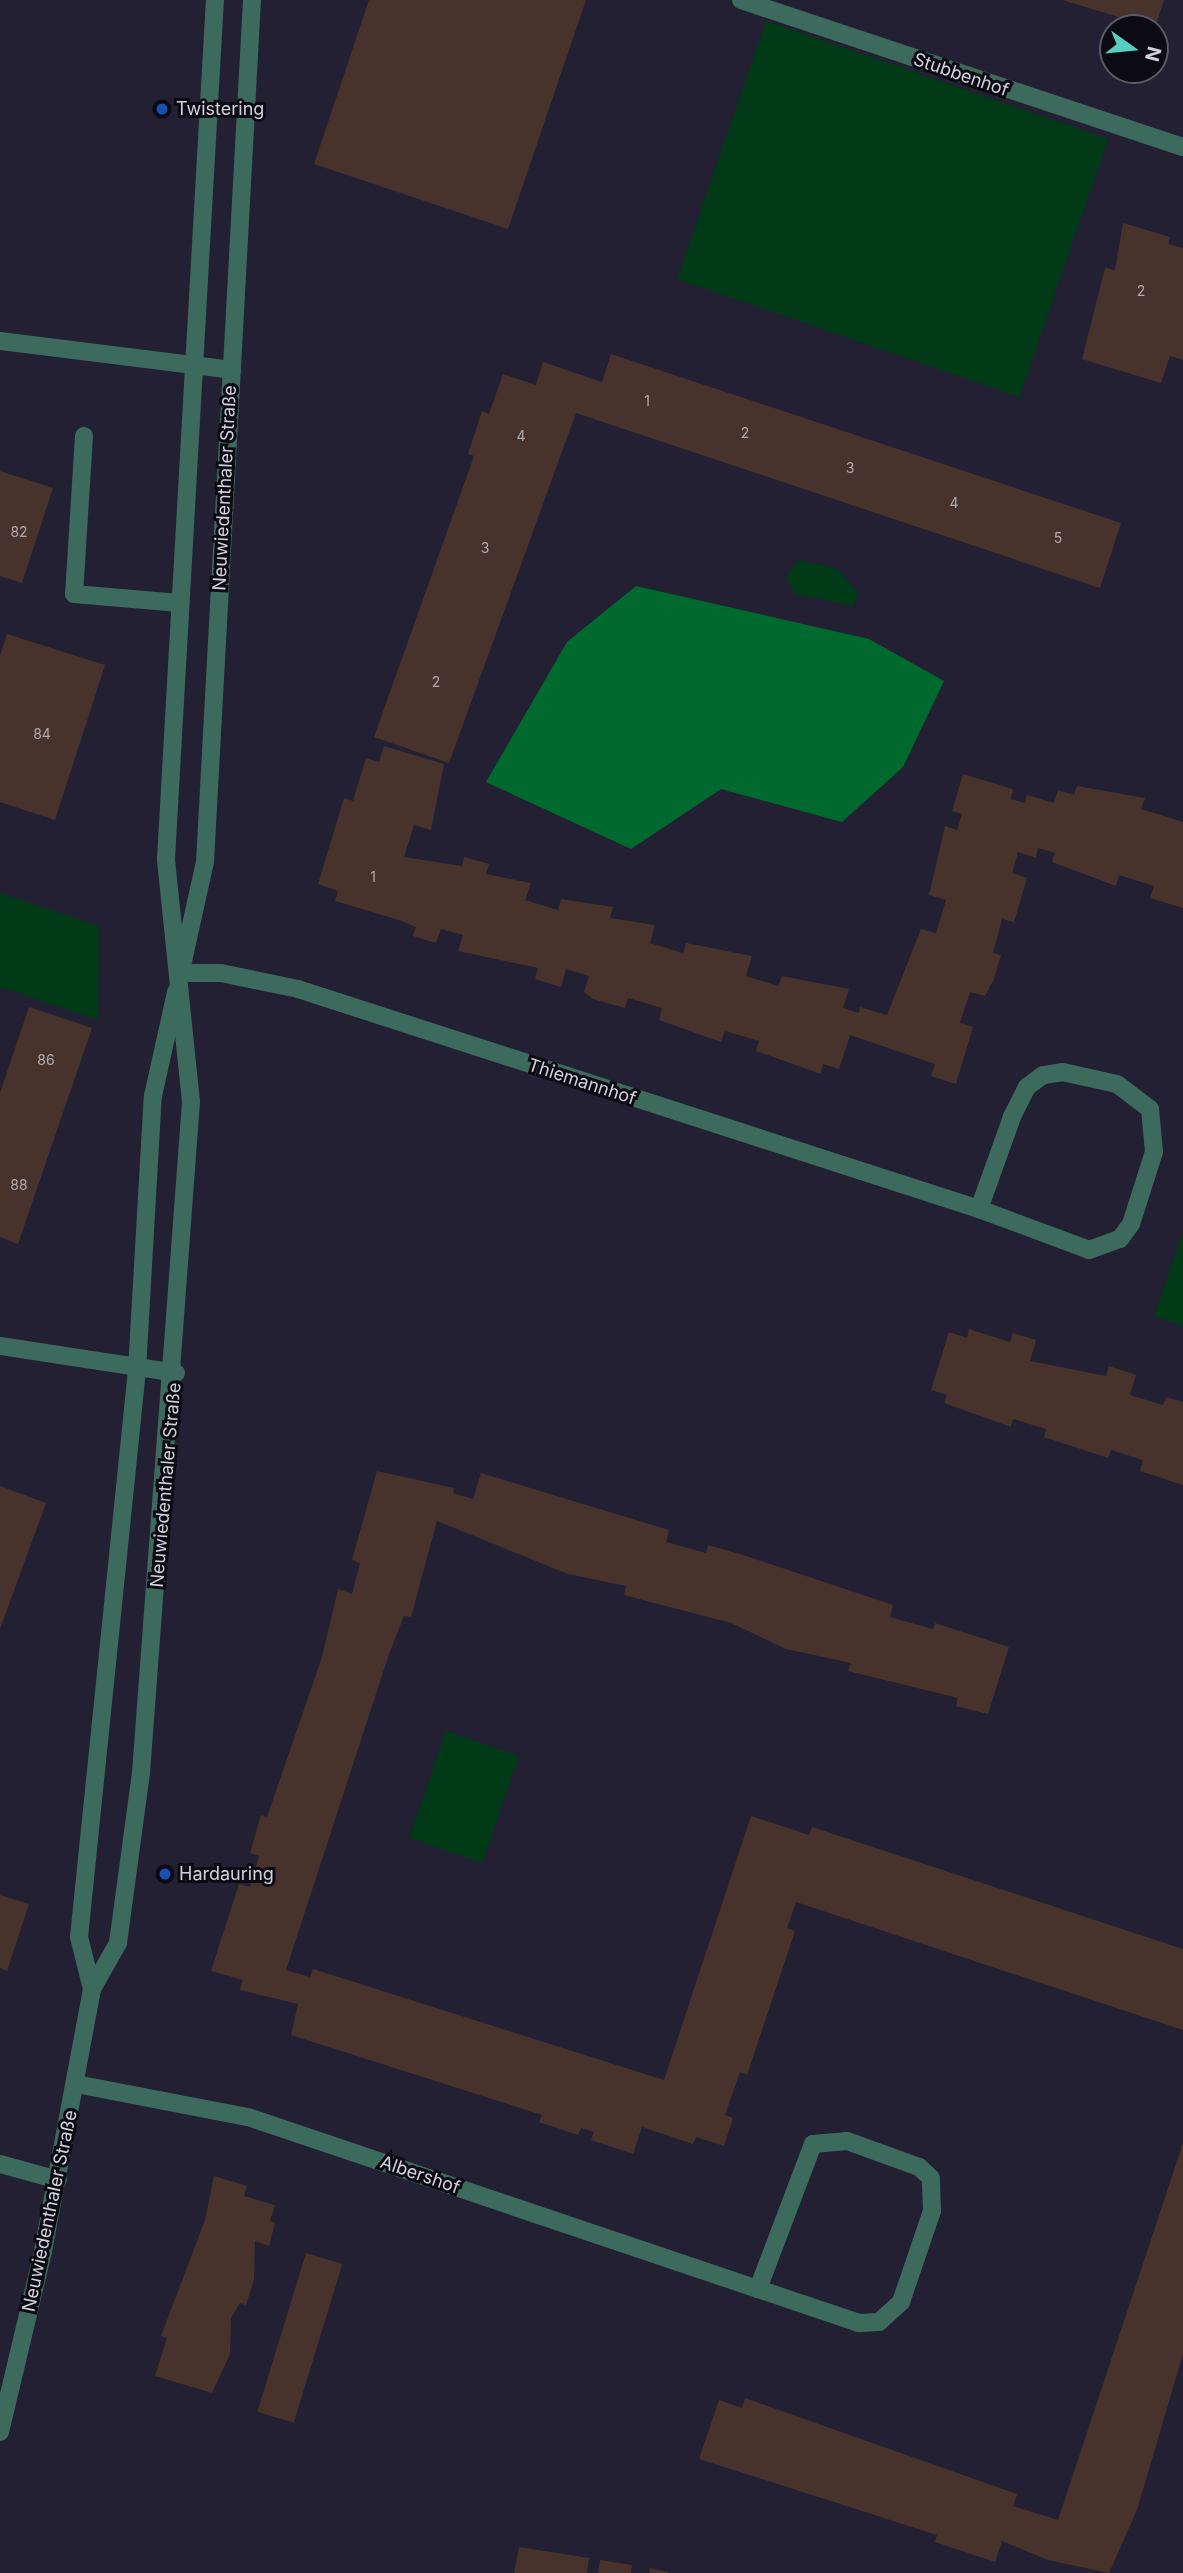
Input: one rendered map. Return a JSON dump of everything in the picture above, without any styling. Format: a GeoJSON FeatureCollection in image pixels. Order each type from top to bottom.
{"type":"FeatureCollection","features":[{"type":"Feature","properties":{"kind":"street","name":"Neuwiedenthaler Straße"},"geometry":{"type":"LineString","coordinates":[[0,2428],[58,2180],[92,1989],[120,1929],[141,1773],[176,1373],[191,1102],[181,973],[166,859],[215,0]]}},
{"type":"Feature","properties":{"kind":"street","name":"Neuwiedenthaler Straße"},"geometry":{"type":"LineString","coordinates":[[92,1989],[79,1937],[137,1370],[153,1096],[205,862],[252,0]]}},
{"type":"Feature","properties":{"kind":"street","name":"Stubbenhof"},"geometry":{"type":"LineString","coordinates":[[741,0],[1183,147]]}},
{"type":"Feature","properties":{"kind":"street"},"geometry":{"type":"LineString","coordinates":[[0,341],[232,370]]}},
{"type":"Feature","properties":{"kind":"street"},"geometry":{"type":"LineString","coordinates":[[84,436],[74,594],[180,603]]}},
{"type":"Feature","properties":{"kind":"street","name":"Thiemannhof"},"geometry":{"type":"LineString","coordinates":[[181,973],[220,973],[298,989],[979,1209],[1070,1247],[1106,1247],[1131,1224],[1154,1152],[1150,1110],[1105,1080],[1043,1074],[1027,1087],[1012,1117],[979,1209]]}},
{"type":"Feature","properties":{"kind":"street"},"geometry":{"type":"LineString","coordinates":[[0,1346],[137,1370],[176,1373]]}},
{"type":"Feature","properties":{"kind":"street","name":"Albershof"},"geometry":{"type":"LineString","coordinates":[[76,2084],[248,2117],[758,2289],[859,2323],[888,2317],[901,2302],[932,2211],[931,2178],[919,2167],[847,2141],[813,2144],[758,2289]]}},
{"type":"Feature","properties":{"kind":"street"},"geometry":{"type":"LineString","coordinates":[[0,2164],[58,2180]]}},
{"type":"Feature","properties":{"kind":"green space"},"geometry":{"type":"Polygon","coordinates":[[[766,21],[1108,139],[1019,397],[677,279],[766,21]]]}},
{"type":"Feature","properties":{"kind":"green space"},"geometry":{"type":"Polygon","coordinates":[[[799,560],[838,569],[858,593],[853,606],[795,594],[786,577],[799,560]]]}},
{"type":"Feature","properties":{"kind":"green space"},"geometry":{"type":"Polygon","coordinates":[[[636,586],[869,639],[944,681],[903,767],[842,822],[721,789],[631,849],[486,782],[567,642],[636,586]]]}},
{"type":"Feature","properties":{"kind":"green space"},"geometry":{"type":"Polygon","coordinates":[[[0,893],[99,926],[98,1020],[0,987],[0,893]]]}},
{"type":"Feature","properties":{"kind":"green space"},"geometry":{"type":"Polygon","coordinates":[[[1183,1232],[1183,1326],[1154,1316],[1183,1232]]]}},
{"type":"Feature","properties":{"kind":"green space"},"geometry":{"type":"Polygon","coordinates":[[[446,1731],[519,1756],[482,1863],[409,1838],[446,1731]]]}},
{"type":"Feature","properties":{"kind":"building"},"geometry":{"type":"Polygon","coordinates":[[[369,0],[586,0],[508,229],[314,164],[369,0]]]}},
{"type":"Feature","properties":{"kind":"building"},"geometry":{"type":"Polygon","coordinates":[[[1062,0],[1164,0],[1160,14],[1108,14],[1062,0]]]}},
{"type":"Feature","properties":{"kind":"building"},"geometry":{"type":"Polygon","coordinates":[[[1123,223],[1170,237],[1168,244],[1183,248],[1183,360],[1170,356],[1161,383],[1082,359],[1105,268],[1115,270],[1123,223]]]}},
{"type":"Feature","properties":{"kind":"building"},"geometry":{"type":"Polygon","coordinates":[[[611,354],[1121,523],[1100,588],[576,413],[449,763],[374,737],[474,456],[468,454],[482,411],[489,414],[503,374],[536,385],[543,362],[602,382],[611,354]]]}},
{"type":"Feature","properties":{"kind":"building"},"geometry":{"type":"Polygon","coordinates":[[[0,471],[53,488],[22,583],[0,576],[0,471]]]}},
{"type":"Feature","properties":{"kind":"building"},"geometry":{"type":"Polygon","coordinates":[[[7,634],[105,665],[55,820],[0,802],[0,656],[7,634]]]}},
{"type":"Feature","properties":{"kind":"building"},"geometry":{"type":"Polygon","coordinates":[[[384,746],[444,764],[431,830],[414,825],[404,857],[462,866],[464,857],[489,864],[486,874],[531,883],[525,900],[558,910],[561,899],[613,907],[610,918],[655,925],[650,943],[683,953],[686,943],[752,956],[746,976],[778,986],[782,976],[849,989],[843,1008],[859,1013],[860,1007],[887,1015],[921,929],[936,933],[946,900],[929,895],[945,826],[957,830],[962,814],[952,811],[963,774],[1013,789],[1011,799],[1025,803],[1027,795],[1054,803],[1058,790],[1074,795],[1077,786],[1145,798],[1141,809],[1183,822],[1183,908],[1150,898],[1154,886],[1119,875],[1116,886],[1052,862],[1055,853],[1038,848],[1036,858],[1018,852],[1012,873],[1027,878],[1014,922],[1002,919],[993,953],[1001,955],[994,979],[985,996],[970,992],[960,1023],[973,1027],[956,1084],[931,1076],[935,1064],[850,1035],[839,1069],[823,1064],[821,1074],[756,1051],[759,1041],[725,1031],[721,1042],[659,1020],[662,1008],[628,998],[625,1008],[593,999],[584,992],[589,976],[566,969],[561,987],[535,979],[538,968],[458,951],[463,935],[441,929],[436,943],[413,936],[416,927],[335,901],[338,891],[318,884],[344,798],[353,801],[366,758],[379,762],[384,746]]]}},
{"type":"Feature","properties":{"kind":"building"},"geometry":{"type":"Polygon","coordinates":[[[29,1007],[92,1028],[18,1244],[0,1237],[0,1093],[29,1007]]]}},
{"type":"Feature","properties":{"kind":"building"},"geometry":{"type":"Polygon","coordinates":[[[969,1329],[1010,1342],[1013,1333],[1036,1340],[1030,1361],[1106,1376],[1109,1366],[1136,1375],[1130,1395],[1163,1405],[1166,1397],[1183,1402],[1183,1485],[1140,1471],[1143,1460],[1111,1450],[1108,1458],[1044,1437],[1046,1429],[1013,1419],[1011,1427],[944,1403],[947,1395],[931,1390],[949,1332],[967,1338],[969,1329]]]}},
{"type":"Feature","properties":{"kind":"building"},"geometry":{"type":"Polygon","coordinates":[[[377,1471],[454,1488],[453,1493],[473,1499],[481,1473],[669,1530],[666,1542],[706,1553],[708,1545],[893,1605],[890,1617],[933,1629],[935,1623],[1009,1647],[988,1714],[956,1706],[958,1698],[848,1671],[851,1663],[786,1649],[731,1623],[624,1595],[626,1586],[568,1574],[437,1521],[411,1617],[404,1616],[389,1654],[286,1970],[310,1977],[313,1969],[664,2080],[751,1816],[809,1835],[812,1827],[1183,1949],[1183,2030],[796,1902],[787,1928],[795,1931],[747,2075],[740,2072],[725,2115],[733,2118],[724,2146],[696,2137],[693,2144],[642,2127],[633,2154],[591,2140],[594,2132],[581,2128],[578,2135],[539,2122],[542,2115],[291,2035],[298,2004],[240,1990],[243,1980],[211,1971],[239,1884],[250,1887],[259,1856],[250,1853],[261,1815],[267,1817],[322,1657],[338,1589],[352,1594],[360,1563],[352,1560],[377,1471]]]}},
{"type":"Feature","properties":{"kind":"building"},"geometry":{"type":"Polygon","coordinates":[[[0,1486],[46,1503],[0,1629],[0,1486]]]}},
{"type":"Feature","properties":{"kind":"building"},"geometry":{"type":"Polygon","coordinates":[[[0,1895],[29,1904],[7,1971],[0,1968],[0,1895]]]}},
{"type":"Feature","properties":{"kind":"building"},"geometry":{"type":"Polygon","coordinates":[[[1183,2143],[1183,2354],[1137,2510],[1109,2573],[1048,2560],[1002,2541],[995,2562],[935,2542],[937,2535],[699,2459],[719,2400],[742,2408],[745,2398],[1017,2494],[1013,2506],[1058,2520],[1183,2143]]]}},
{"type":"Feature","properties":{"kind":"building"},"geometry":{"type":"Polygon","coordinates":[[[214,2176],[247,2186],[244,2196],[275,2205],[270,2221],[275,2223],[269,2246],[255,2241],[254,2279],[246,2305],[240,2303],[231,2318],[230,2354],[212,2393],[155,2376],[167,2338],[161,2336],[205,2220],[214,2176]]]}},
{"type":"Feature","properties":{"kind":"building"},"geometry":{"type":"Polygon","coordinates":[[[306,2253],[342,2264],[294,2423],[257,2412],[306,2253]]]}},
{"type":"Feature","properties":{"kind":"building"},"geometry":{"type":"Polygon","coordinates":[[[519,2547],[589,2558],[587,2573],[514,2573],[519,2547]]]}},
{"type":"Feature","properties":{"kind":"building"},"geometry":{"type":"Polygon","coordinates":[[[600,2560],[632,2565],[631,2573],[598,2573],[600,2560]]]}},
{"type":"Feature","properties":{"kind":"building"},"geometry":{"type":"Polygon","coordinates":[[[650,2568],[668,2572],[668,2573],[649,2573],[650,2568]]]}},
{"type":"Feature","properties":{"kind":"place","name":"Twistering"},"geometry":{"type":"Point","coordinates":[162,109]}},
{"type":"Feature","properties":{"kind":"place","name":"Hardauring"},"geometry":{"type":"Point","coordinates":[165,1874]}}]}
